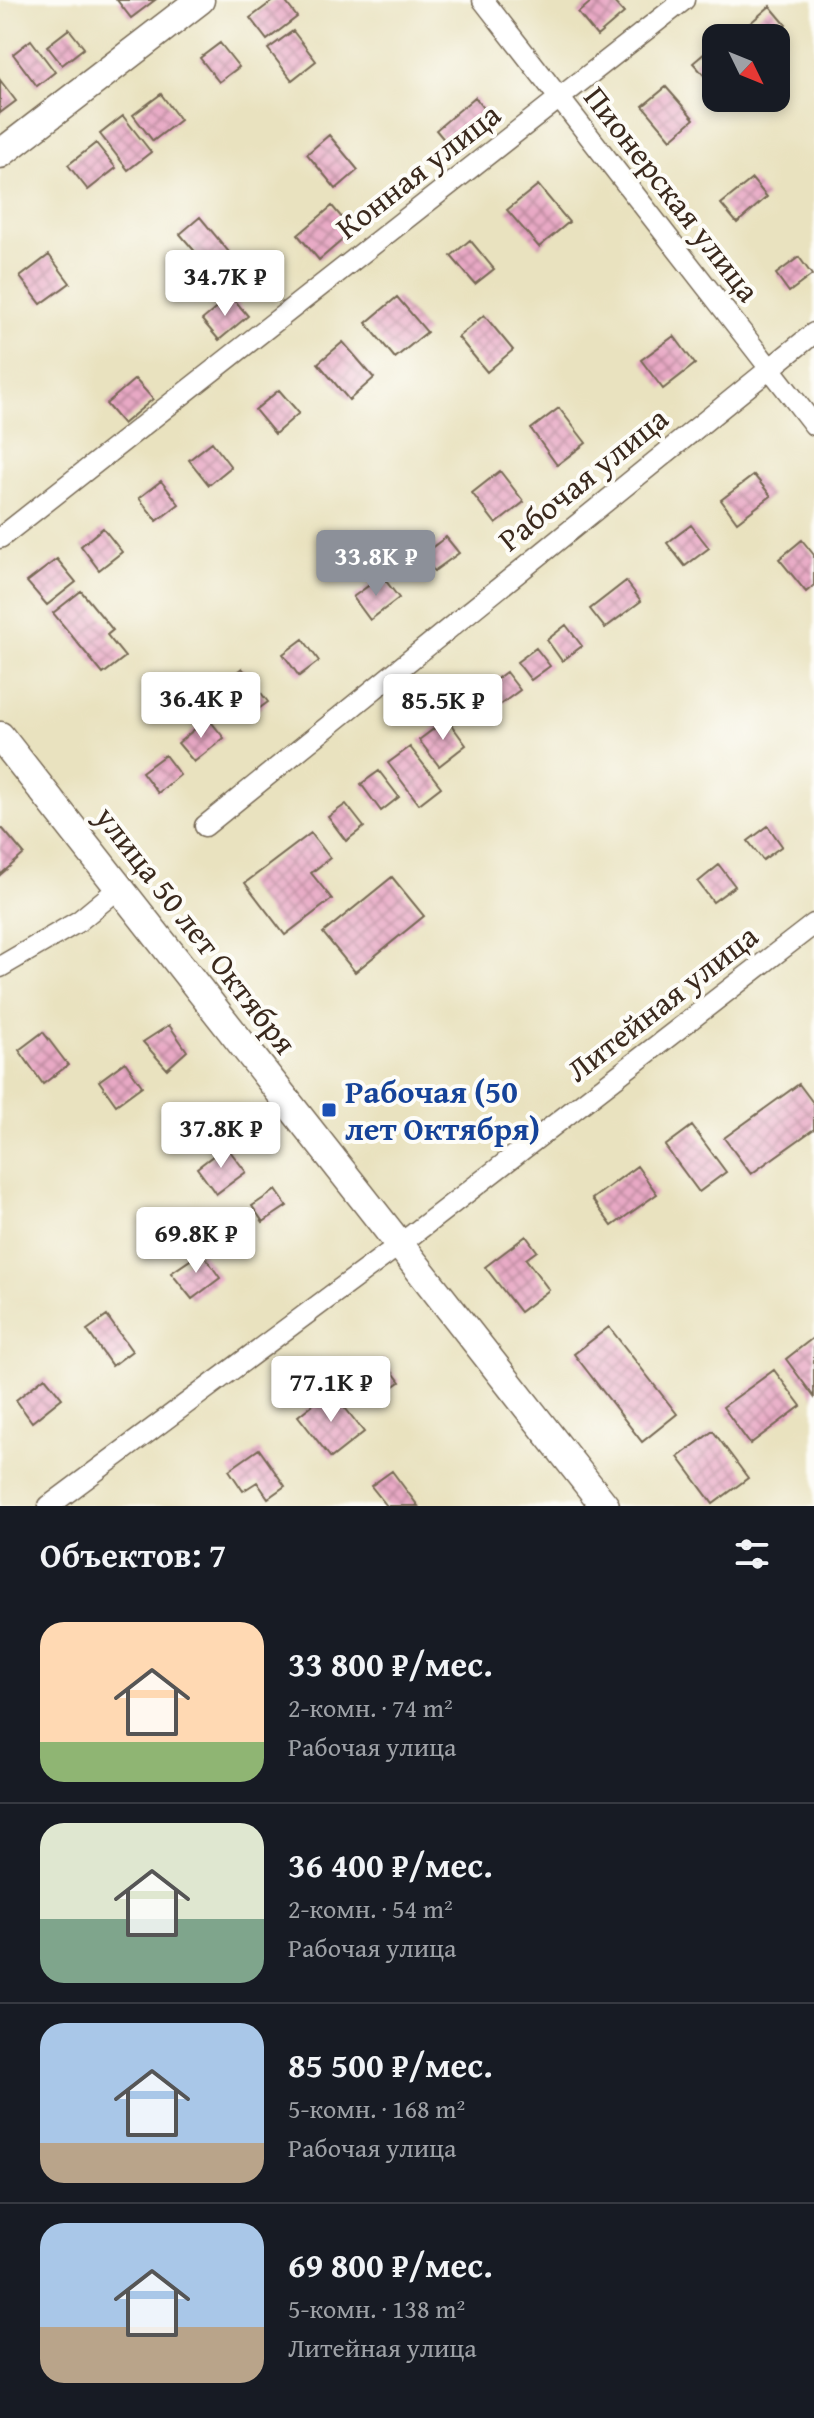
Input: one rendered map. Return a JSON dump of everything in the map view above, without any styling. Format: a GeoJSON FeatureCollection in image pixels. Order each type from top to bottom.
{"type":"FeatureCollection","features":[{"type":"Feature","properties":{"kind":"main road"},"geometry":{"type":"LineString","coordinates":[[0,154],[200,0]]}},
{"type":"Feature","properties":{"kind":"main road","name":"улица 50 лет Октября"},"geometry":{"type":"LineString","coordinates":[[0,736],[605,1506]]}},
{"type":"Feature","properties":{"kind":"street","name":"Пионерская улица"},"geometry":{"type":"LineString","coordinates":[[483,0],[814,425]]}},
{"type":"Feature","properties":{"kind":"street","name":"Конная улица"},"geometry":{"type":"LineString","coordinates":[[0,538],[684,0]]}},
{"type":"Feature","properties":{"kind":"street","name":"Рабочая улица"},"geometry":{"type":"LineString","coordinates":[[205,826],[814,333]]}},
{"type":"Feature","properties":{"kind":"street"},"geometry":{"type":"LineString","coordinates":[[0,967],[79,921],[119,888]]}},
{"type":"Feature","properties":{"kind":"street","name":"Литейная улица"},"geometry":{"type":"LineString","coordinates":[[49,1506],[399,1245],[814,924]]}},
{"type":"Feature","properties":{"kind":"building"},"geometry":{"type":"Polygon","coordinates":[[[117,0],[155,0],[131,18],[117,0]]]}},
{"type":"Feature","properties":{"kind":"building"},"geometry":{"type":"Polygon","coordinates":[[[274,0],[284,0],[297,17],[267,40],[250,18],[274,0]]]}},
{"type":"Feature","properties":{"kind":"building"},"geometry":{"type":"Polygon","coordinates":[[[593,0],[612,0],[624,13],[597,36],[578,13],[593,0]]]}},
{"type":"Feature","properties":{"kind":"building"},"geometry":{"type":"Polygon","coordinates":[[[770,6],[785,24],[749,24],[770,6]]]}},
{"type":"Feature","properties":{"kind":"building"},"geometry":{"type":"Polygon","coordinates":[[[69,29],[84,48],[62,65],[47,46],[69,29]]]}},
{"type":"Feature","properties":{"kind":"building"},"geometry":{"type":"Polygon","coordinates":[[[293,31],[316,61],[292,80],[268,49],[293,31]]]}},
{"type":"Feature","properties":{"kind":"building"},"geometry":{"type":"Polygon","coordinates":[[[31,40],[55,72],[37,86],[13,54],[31,40]]]}},
{"type":"Feature","properties":{"kind":"building"},"geometry":{"type":"Polygon","coordinates":[[[220,43],[239,67],[219,82],[200,58],[220,43]]]}},
{"type":"Feature","properties":{"kind":"building"},"geometry":{"type":"Polygon","coordinates":[[[702,55],[702,73],[693,63],[702,55]]]}},
{"type":"Feature","properties":{"kind":"building"},"geometry":{"type":"Polygon","coordinates":[[[0,80],[16,101],[0,113],[0,80]]]}},
{"type":"Feature","properties":{"kind":"building"},"geometry":{"type":"Polygon","coordinates":[[[666,87],[694,119],[671,139],[643,106],[666,87]]]}},
{"type":"Feature","properties":{"kind":"building"},"geometry":{"type":"Polygon","coordinates":[[[161,94],[180,120],[153,141],[133,115],[161,94]]]}},
{"type":"Feature","properties":{"kind":"building"},"geometry":{"type":"Polygon","coordinates":[[[475,97],[495,122],[456,154],[436,130],[475,97]]]}},
{"type":"Feature","properties":{"kind":"building"},"geometry":{"type":"Polygon","coordinates":[[[123,116],[151,152],[128,170],[100,134],[123,116]]]}},
{"type":"Feature","properties":{"kind":"building"},"geometry":{"type":"Polygon","coordinates":[[[329,135],[358,170],[336,189],[307,154],[329,135]]]}},
{"type":"Feature","properties":{"kind":"building"},"geometry":{"type":"Polygon","coordinates":[[[96,143],[116,168],[88,190],[68,165],[96,143]]]}},
{"type":"Feature","properties":{"kind":"building"},"geometry":{"type":"Polygon","coordinates":[[[752,179],[767,197],[737,223],[721,204],[752,179]]]}},
{"type":"Feature","properties":{"kind":"building"},"geometry":{"type":"Polygon","coordinates":[[[538,185],[569,222],[539,247],[507,210],[538,185]]]}},
{"type":"Feature","properties":{"kind":"building"},"geometry":{"type":"Polygon","coordinates":[[[332,206],[353,231],[319,260],[298,235],[332,206]]]}},
{"type":"Feature","properties":{"kind":"building"},"geometry":{"type":"Polygon","coordinates":[[[200,217],[229,252],[209,268],[180,234],[200,217]]]}},
{"type":"Feature","properties":{"kind":"building"},"geometry":{"type":"Polygon","coordinates":[[[470,240],[494,269],[475,284],[451,256],[470,240]]]}},
{"type":"Feature","properties":{"kind":"building"},"geometry":{"type":"Polygon","coordinates":[[[49,255],[70,283],[41,304],[20,277],[49,255]]]}},
{"type":"Feature","properties":{"kind":"building"},"geometry":{"type":"Polygon","coordinates":[[[799,257],[812,275],[789,292],[776,274],[799,257]]]}},
{"type":"Feature","properties":{"kind":"building"},"geometry":{"type":"Polygon","coordinates":[[[231,296],[248,316],[219,340],[202,320],[231,296]]]}},
{"type":"Feature","properties":{"kind":"building"},"geometry":{"type":"Polygon","coordinates":[[[397,297],[427,332],[395,358],[366,323],[397,297]]]}},
{"type":"Feature","properties":{"kind":"building"},"geometry":{"type":"Polygon","coordinates":[[[484,315],[513,350],[487,372],[458,337],[484,315]]]}},
{"type":"Feature","properties":{"kind":"building"},"geometry":{"type":"Polygon","coordinates":[[[674,336],[695,364],[663,389],[641,360],[674,336]]]}},
{"type":"Feature","properties":{"kind":"building"},"geometry":{"type":"Polygon","coordinates":[[[343,342],[374,378],[349,400],[318,363],[343,342]]]}},
{"type":"Feature","properties":{"kind":"building"},"geometry":{"type":"Polygon","coordinates":[[[135,379],[153,399],[123,424],[106,404],[135,379]]]}},
{"type":"Feature","properties":{"kind":"building"},"geometry":{"type":"Polygon","coordinates":[[[279,390],[299,413],[275,434],[255,410],[279,390]]]}},
{"type":"Feature","properties":{"kind":"building"},"geometry":{"type":"Polygon","coordinates":[[[559,408],[586,443],[557,465],[531,429],[559,408]]]}},
{"type":"Feature","properties":{"kind":"building"},"geometry":{"type":"Polygon","coordinates":[[[212,442],[231,467],[209,485],[189,460],[212,442]]]}},
{"type":"Feature","properties":{"kind":"building"},"geometry":{"type":"Polygon","coordinates":[[[500,471],[524,502],[496,524],[472,493],[500,471]]]}},
{"type":"Feature","properties":{"kind":"building"},"geometry":{"type":"Polygon","coordinates":[[[754,475],[771,496],[737,522],[721,500],[754,475]]]}},
{"type":"Feature","properties":{"kind":"building"},"geometry":{"type":"Polygon","coordinates":[[[161,481],[179,504],[157,521],[139,498],[161,481]]]}},
{"type":"Feature","properties":{"kind":"building"},"geometry":{"type":"Polygon","coordinates":[[[691,525],[709,548],[685,566],[667,543],[691,525]]]}},
{"type":"Feature","properties":{"kind":"building"},"geometry":{"type":"Polygon","coordinates":[[[103,528],[122,552],[99,570],[81,546],[103,528]]]}},
{"type":"Feature","properties":{"kind":"building"},"geometry":{"type":"Polygon","coordinates":[[[446,537],[459,553],[434,571],[422,555],[446,537]]]}},
{"type":"Feature","properties":{"kind":"building"},"geometry":{"type":"Polygon","coordinates":[[[802,540],[814,555],[814,585],[806,592],[779,559],[802,540]]]}},
{"type":"Feature","properties":{"kind":"building"},"geometry":{"type":"Polygon","coordinates":[[[57,559],[76,582],[47,605],[27,582],[57,559]]]}},
{"type":"Feature","properties":{"kind":"building"},"geometry":{"type":"Polygon","coordinates":[[[382,576],[399,598],[370,620],[353,597],[382,576]]]}},
{"type":"Feature","properties":{"kind":"building"},"geometry":{"type":"Polygon","coordinates":[[[626,581],[641,601],[605,628],[590,609],[626,581]]]}},
{"type":"Feature","properties":{"kind":"building"},"geometry":{"type":"Polygon","coordinates":[[[81,591],[113,630],[107,635],[125,657],[103,674],[53,613],[81,591]]]}},
{"type":"Feature","properties":{"kind":"building"},"geometry":{"type":"Polygon","coordinates":[[[566,625],[582,646],[562,661],[547,640],[566,625]]]}},
{"type":"Feature","properties":{"kind":"building"},"geometry":{"type":"Polygon","coordinates":[[[303,639],[319,661],[299,676],[283,654],[303,639]]]}},
{"type":"Feature","properties":{"kind":"building"},"geometry":{"type":"Polygon","coordinates":[[[536,648],[550,666],[531,680],[517,662],[536,648]]]}},
{"type":"Feature","properties":{"kind":"building"},"geometry":{"type":"Polygon","coordinates":[[[242,668],[268,702],[246,718],[221,685],[242,668]]]}},
{"type":"Feature","properties":{"kind":"building"},"geometry":{"type":"Polygon","coordinates":[[[506,672],[520,690],[493,710],[479,692],[506,672]]]}},
{"type":"Feature","properties":{"kind":"building"},"geometry":{"type":"Polygon","coordinates":[[[208,718],[224,738],[194,762],[178,743],[208,718]]]}},
{"type":"Feature","properties":{"kind":"building"},"geometry":{"type":"Polygon","coordinates":[[[447,719],[466,745],[439,766],[419,740],[447,719]]]}},
{"type":"Feature","properties":{"kind":"building"},"geometry":{"type":"Polygon","coordinates":[[[410,747],[441,787],[419,804],[388,763],[410,747]]]}},
{"type":"Feature","properties":{"kind":"building"},"geometry":{"type":"Polygon","coordinates":[[[165,755],[180,775],[158,793],[142,772],[165,755]]]}},
{"type":"Feature","properties":{"kind":"building"},"geometry":{"type":"Polygon","coordinates":[[[379,771],[399,797],[381,811],[361,784],[379,771]]]}},
{"type":"Feature","properties":{"kind":"building"},"geometry":{"type":"Polygon","coordinates":[[[346,804],[364,827],[346,841],[328,817],[346,804]]]}},
{"type":"Feature","properties":{"kind":"building"},"geometry":{"type":"Polygon","coordinates":[[[768,826],[782,846],[763,860],[748,841],[768,826]]]}},
{"type":"Feature","properties":{"kind":"building"},"geometry":{"type":"Polygon","coordinates":[[[0,829],[24,854],[0,875],[0,829]]]}},
{"type":"Feature","properties":{"kind":"building"},"geometry":{"type":"Polygon","coordinates":[[[311,833],[330,858],[311,873],[332,899],[285,935],[245,883],[311,833]]]}},
{"type":"Feature","properties":{"kind":"building"},"geometry":{"type":"Polygon","coordinates":[[[719,865],[735,886],[713,902],[698,882],[719,865]]]}},
{"type":"Feature","properties":{"kind":"building"},"geometry":{"type":"Polygon","coordinates":[[[392,877],[424,916],[355,972],[323,933],[392,877]]]}},
{"type":"Feature","properties":{"kind":"building"},"geometry":{"type":"Polygon","coordinates":[[[169,1025],[187,1051],[167,1069],[143,1042],[169,1025]]]}},
{"type":"Feature","properties":{"kind":"building"},"geometry":{"type":"Polygon","coordinates":[[[43,1032],[68,1065],[43,1084],[19,1050],[43,1032]]]}},
{"type":"Feature","properties":{"kind":"building"},"geometry":{"type":"Polygon","coordinates":[[[125,1062],[142,1086],[116,1105],[99,1081],[125,1062]]]}},
{"type":"Feature","properties":{"kind":"building"},"geometry":{"type":"Polygon","coordinates":[[[799,1084],[814,1104],[814,1129],[751,1174],[724,1138],[799,1084]]]}},
{"type":"Feature","properties":{"kind":"building"},"geometry":{"type":"Polygon","coordinates":[[[692,1126],[726,1172],[699,1192],[665,1146],[692,1126]]]}},
{"type":"Feature","properties":{"kind":"building"},"geometry":{"type":"Polygon","coordinates":[[[226,1146],[246,1172],[216,1194],[197,1168],[226,1146]]]}},
{"type":"Feature","properties":{"kind":"building"},"geometry":{"type":"Polygon","coordinates":[[[637,1166],[657,1194],[612,1226],[592,1199],[637,1166]]]}},
{"type":"Feature","properties":{"kind":"building"},"geometry":{"type":"Polygon","coordinates":[[[276,1190],[287,1206],[263,1222],[252,1206],[276,1190]]]}},
{"type":"Feature","properties":{"kind":"building"},"geometry":{"type":"Polygon","coordinates":[[[526,1236],[537,1251],[526,1259],[549,1290],[520,1312],[485,1267],[526,1236]]]}},
{"type":"Feature","properties":{"kind":"building"},"geometry":{"type":"Polygon","coordinates":[[[202,1252],[220,1278],[192,1299],[171,1273],[202,1252]]]}},
{"type":"Feature","properties":{"kind":"building"},"geometry":{"type":"Polygon","coordinates":[[[107,1316],[132,1351],[112,1366],[87,1330],[107,1316]]]}},
{"type":"Feature","properties":{"kind":"building"},"geometry":{"type":"Polygon","coordinates":[[[609,1327],[677,1414],[642,1442],[574,1354],[609,1327]]]}},
{"type":"Feature","properties":{"kind":"building"},"geometry":{"type":"Polygon","coordinates":[[[814,1337],[814,1397],[786,1359],[814,1337]]]}},
{"type":"Feature","properties":{"kind":"building"},"geometry":{"type":"Polygon","coordinates":[[[383,1359],[400,1382],[377,1398],[361,1374],[383,1359]]]}},
{"type":"Feature","properties":{"kind":"building"},"geometry":{"type":"Polygon","coordinates":[[[774,1370],[801,1406],[750,1444],[723,1407],[774,1370]]]}},
{"type":"Feature","properties":{"kind":"building"},"geometry":{"type":"Polygon","coordinates":[[[45,1377],[62,1398],[32,1422],[16,1400],[45,1377]]]}},
{"type":"Feature","properties":{"kind":"building"},"geometry":{"type":"Polygon","coordinates":[[[331,1390],[364,1432],[331,1458],[298,1416],[331,1390]]]}},
{"type":"Feature","properties":{"kind":"building"},"geometry":{"type":"Polygon","coordinates":[[[713,1431],[748,1478],[713,1504],[678,1457],[713,1431]]]}},
{"type":"Feature","properties":{"kind":"building"},"geometry":{"type":"Polygon","coordinates":[[[259,1449],[285,1486],[268,1498],[257,1482],[243,1491],[229,1470],[259,1449]]]}},
{"type":"Feature","properties":{"kind":"building"},"geometry":{"type":"Polygon","coordinates":[[[392,1471],[418,1506],[387,1506],[371,1486],[392,1471]]]}},
{"type":"Feature","properties":{"kind":"place","name":"Рабочая (50 лет Октября)"},"geometry":{"type":"Point","coordinates":[329,1110]}}]}
